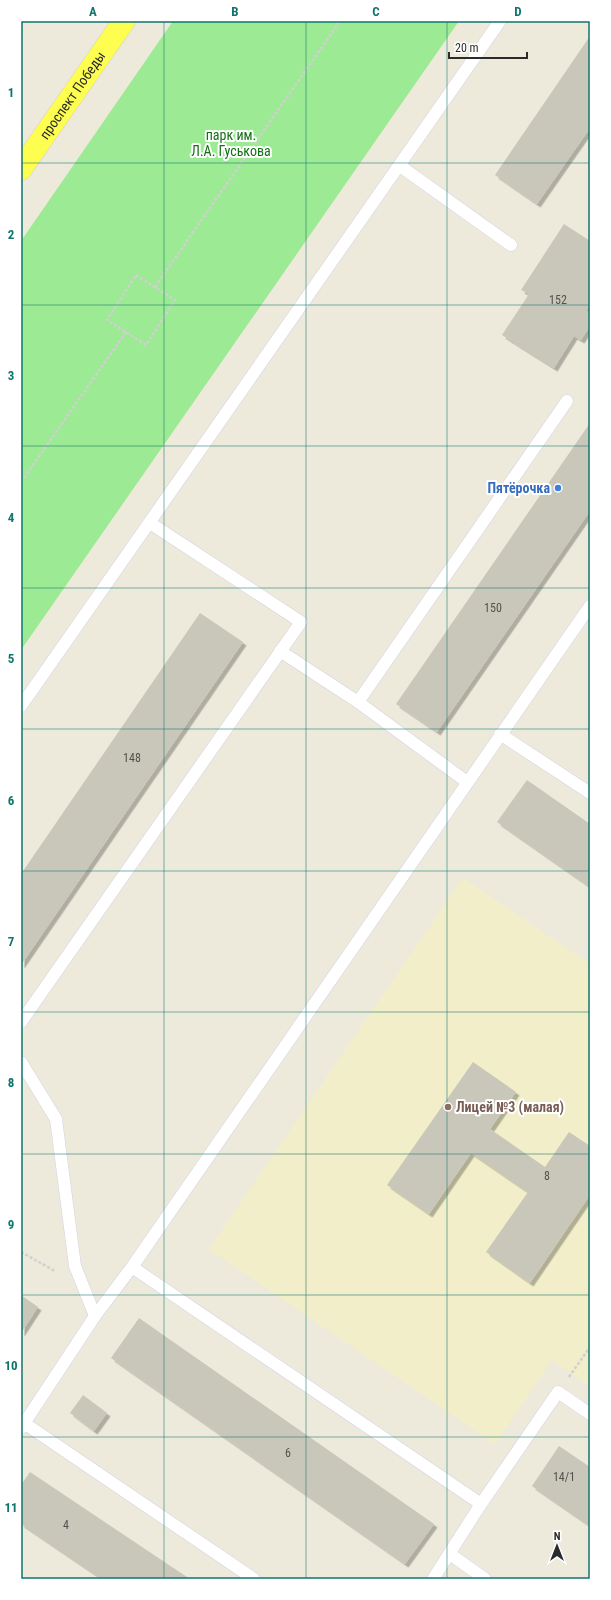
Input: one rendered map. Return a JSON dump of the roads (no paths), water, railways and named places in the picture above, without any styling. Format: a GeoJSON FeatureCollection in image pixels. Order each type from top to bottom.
{"type":"FeatureCollection","features":[{"type":"Feature","properties":{"kind":"main road","name":"проспект Победы"},"geometry":{"type":"LineString","coordinates":[[21,169],[124,21]]}},
{"type":"Feature","properties":{"kind":"lane"},"geometry":{"type":"LineString","coordinates":[[21,706],[500,21]]}},
{"type":"Feature","properties":{"kind":"lane"},"geometry":{"type":"LineString","coordinates":[[400,166],[510,245]]}},
{"type":"Feature","properties":{"kind":"lane"},"geometry":{"type":"LineString","coordinates":[[358,702],[567,401]]}},
{"type":"Feature","properties":{"kind":"lane"},"geometry":{"type":"LineString","coordinates":[[21,1022],[301,622],[150,523]]}},
{"type":"Feature","properties":{"kind":"lane"},"geometry":{"type":"LineString","coordinates":[[254,1579],[23,1426],[95,1316],[132,1267],[590,606]]}},
{"type":"Feature","properties":{"kind":"lane"},"geometry":{"type":"LineString","coordinates":[[280,651],[358,702],[467,782]]}},
{"type":"Feature","properties":{"kind":"lane"},"geometry":{"type":"LineString","coordinates":[[500,734],[590,793]]}},
{"type":"Feature","properties":{"kind":"lane"},"geometry":{"type":"LineString","coordinates":[[21,1062],[56,1118],[75,1266],[95,1316]]}},
{"type":"Feature","properties":{"kind":"lane"},"geometry":{"type":"LineString","coordinates":[[132,1267],[481,1504]]}},
{"type":"Feature","properties":{"kind":"lane"},"geometry":{"type":"LineString","coordinates":[[434,1579],[481,1504],[558,1392],[590,1414]]}},
{"type":"Feature","properties":{"kind":"lane"},"geometry":{"type":"LineString","coordinates":[[450,1554],[485,1579]]}},
{"type":"Feature","properties":{"kind":"place","name":"Пятёрочка"},"geometry":{"type":"Point","coordinates":[558,488]}},
{"type":"Feature","properties":{"kind":"place","name":"Лицей №3 (малая)"},"geometry":{"type":"Point","coordinates":[448,1107]}},
{"type":"Feature","properties":{"kind":"park label","name":"парк им. Л.А. Гуськова"},"geometry":{"type":"Point","coordinates":[231,144]}}]}
